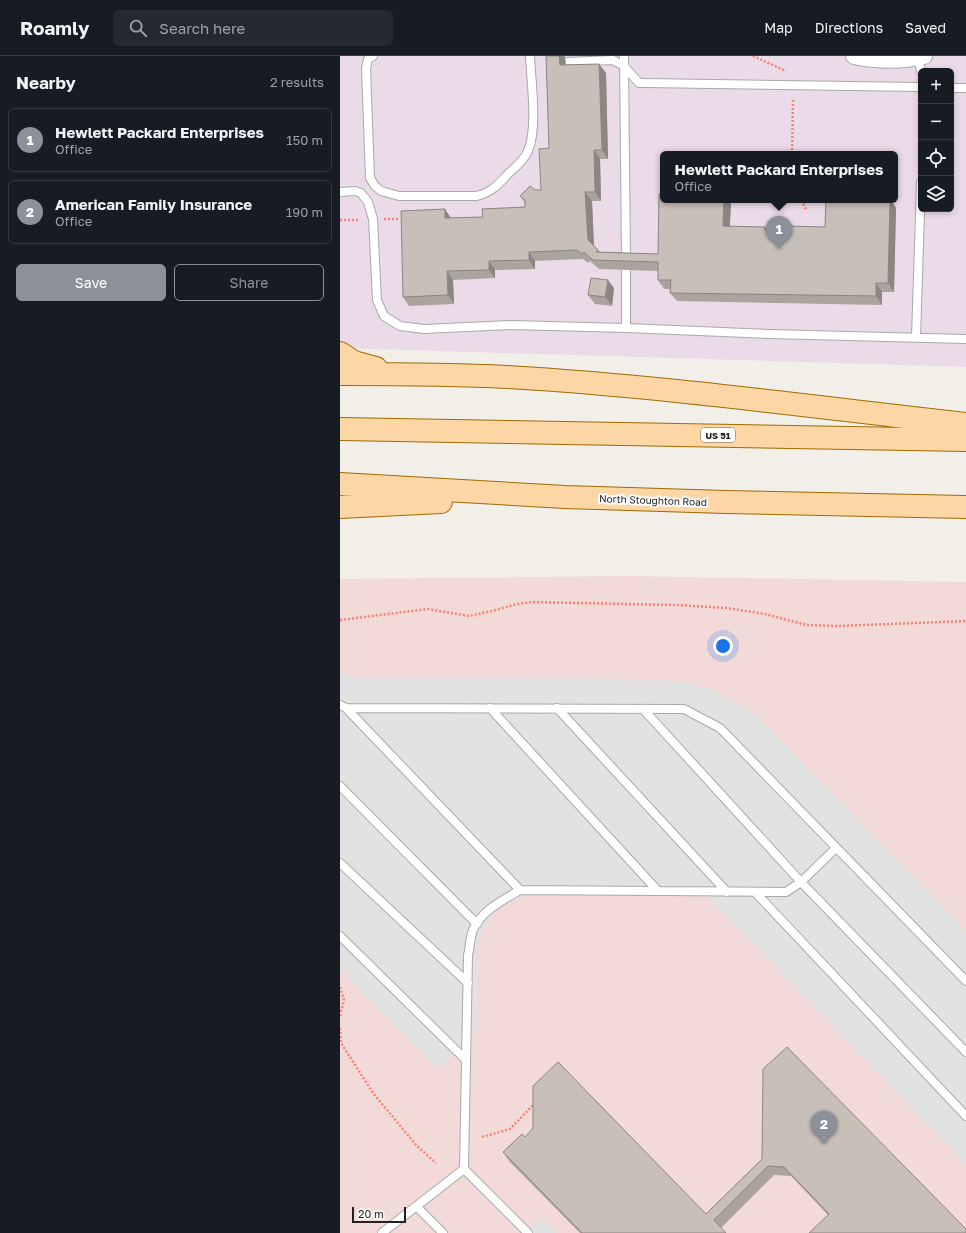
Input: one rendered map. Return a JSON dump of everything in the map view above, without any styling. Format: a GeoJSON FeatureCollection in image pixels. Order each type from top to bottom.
{"type":"FeatureCollection","features":[{"type":"Feature","properties":{"kind":"main road"},"geometry":{"type":"LineString","coordinates":[[340,353],[354,362],[376,368],[425,374]]}},
{"type":"Feature","properties":{"kind":"main road"},"geometry":{"type":"LineString","coordinates":[[340,374],[425,374],[508,377],[617,385],[966,424]]}},
{"type":"Feature","properties":{"kind":"main road","name":"US 51"},"geometry":{"type":"LineString","coordinates":[[340,429],[966,440]]}},
{"type":"Feature","properties":{"kind":"main road","name":"North Stoughton Road"},"geometry":{"type":"LineString","coordinates":[[340,484],[565,497],[734,502],[966,506]]}},
{"type":"Feature","properties":{"kind":"main road"},"geometry":{"type":"LineString","coordinates":[[340,507],[565,497]]}},
{"type":"Feature","properties":{"kind":"street"},"geometry":{"type":"LineString","coordinates":[[854,56],[921,61]]}},
{"type":"Feature","properties":{"kind":"lane"},"geometry":{"type":"LineString","coordinates":[[374,56],[368,59],[366,68],[370,178],[375,186],[381,191],[399,196],[476,196],[492,190],[524,159],[529,150],[533,125],[530,56]]}},
{"type":"Feature","properties":{"kind":"lane"},"geometry":{"type":"LineString","coordinates":[[624,56],[626,328]]}},
{"type":"Feature","properties":{"kind":"lane"},"geometry":{"type":"LineString","coordinates":[[567,62],[612,60],[624,66],[639,83],[918,87]]}},
{"type":"Feature","properties":{"kind":"lane"},"geometry":{"type":"LineString","coordinates":[[954,88],[966,88]]}},
{"type":"Feature","properties":{"kind":"lane"},"geometry":{"type":"LineString","coordinates":[[365,196],[375,186]]}},
{"type":"Feature","properties":{"kind":"lane"},"geometry":{"type":"LineString","coordinates":[[340,192],[355,191],[361,193],[365,196],[368,202],[372,220],[377,300],[384,316],[400,326],[424,329],[500,325],[966,339]]}},
{"type":"Feature","properties":{"kind":"lane"},"geometry":{"type":"LineString","coordinates":[[916,337],[920,212]]}},
{"type":"Feature","properties":{"kind":"lane"},"geometry":{"type":"LineString","coordinates":[[343,706],[684,709],[720,728],[966,981]]}},
{"type":"Feature","properties":{"kind":"lane"},"geometry":{"type":"LineString","coordinates":[[343,706],[520,890]]}},
{"type":"Feature","properties":{"kind":"lane"},"geometry":{"type":"LineString","coordinates":[[490,708],[658,891]]}},
{"type":"Feature","properties":{"kind":"lane"},"geometry":{"type":"LineString","coordinates":[[557,708],[727,892]]}},
{"type":"Feature","properties":{"kind":"lane"},"geometry":{"type":"LineString","coordinates":[[643,709],[800,882],[966,1052]]}},
{"type":"Feature","properties":{"kind":"lane"},"geometry":{"type":"LineString","coordinates":[[340,786],[477,924]]}},
{"type":"Feature","properties":{"kind":"lane"},"geometry":{"type":"LineString","coordinates":[[528,1233],[464,1169],[468,955],[473,931],[483,916],[499,902],[520,890],[786,892],[800,882],[836,848]]}},
{"type":"Feature","properties":{"kind":"lane"},"geometry":{"type":"LineString","coordinates":[[340,863],[468,983]]}},
{"type":"Feature","properties":{"kind":"lane"},"geometry":{"type":"LineString","coordinates":[[755,892],[966,1116]]}},
{"type":"Feature","properties":{"kind":"lane"},"geometry":{"type":"LineString","coordinates":[[340,936],[466,1060]]}},
{"type":"Feature","properties":{"kind":"lane"},"geometry":{"type":"LineString","coordinates":[[382,1233],[464,1169]]}},
{"type":"Feature","properties":{"kind":"lane"},"geometry":{"type":"LineString","coordinates":[[416,1206],[443,1233]]}},
{"type":"Feature","properties":{"kind":"path"},"geometry":{"type":"LineString","coordinates":[[803,203],[806,210]]}},
{"type":"Feature","properties":{"kind":"path"},"geometry":{"type":"LineString","coordinates":[[340,620],[428,610],[469,616],[492,612],[517,604],[532,602],[678,605],[720,608],[766,614],[815,625],[838,626],[966,621]]}},
{"type":"Feature","properties":{"kind":"path"},"geometry":{"type":"LineString","coordinates":[[340,987],[344,1000],[340,1016]]}},
{"type":"Feature","properties":{"kind":"path"},"geometry":{"type":"LineString","coordinates":[[340,1028],[341,1043],[373,1093],[417,1146],[436,1163]]}},
{"type":"Feature","properties":{"kind":"path"},"geometry":{"type":"LineString","coordinates":[[482,1137],[510,1129],[540,1098]]}},
{"type":"Feature","properties":{"kind":"shaded area"},"geometry":{"type":"Polygon","coordinates":[[[340,56],[966,56],[966,367],[340,348],[340,56]]]}},
{"type":"Feature","properties":{"kind":"shaded area"},"geometry":{"type":"Polygon","coordinates":[[[631,576],[966,582],[966,1233],[340,1233],[340,579],[631,576]]]}},
{"type":"Feature","properties":{"kind":"shaded area"},"geometry":{"type":"Polygon","coordinates":[[[340,672],[351,677],[665,679],[712,689],[756,715],[966,931],[966,1164],[705,895],[532,894],[510,902],[500,908],[491,918],[478,941],[477,1031],[439,1069],[340,970],[340,672]]]}},
{"type":"Feature","properties":{"kind":"shaded area"},"geometry":{"type":"Polygon","coordinates":[[[541,1217],[557,1233],[525,1233],[541,1217]]]}},
{"type":"Feature","properties":{"kind":"building"},"geometry":{"type":"Polygon","coordinates":[[[546,56],[559,56],[560,65],[599,64],[602,150],[594,150],[595,192],[585,192],[588,240],[598,250],[596,252],[658,254],[659,194],[660,203],[724,203],[723,226],[765,227],[765,230],[786,230],[787,226],[825,227],[826,203],[890,203],[888,283],[876,283],[876,296],[670,293],[671,280],[658,280],[658,262],[593,260],[584,252],[582,254],[577,250],[529,252],[529,260],[489,261],[489,270],[447,271],[448,295],[403,297],[401,211],[445,209],[445,218],[483,217],[482,209],[525,207],[525,200],[520,196],[530,186],[535,190],[541,190],[539,149],[549,148],[546,56]]]}},
{"type":"Feature","properties":{"kind":"building"},"geometry":{"type":"Polygon","coordinates":[[[591,278],[608,280],[605,297],[588,295],[591,278]]]}},
{"type":"Feature","properties":{"kind":"building"},"geometry":{"type":"Polygon","coordinates":[[[787,1047],[966,1229],[966,1233],[809,1233],[829,1214],[784,1167],[768,1166],[714,1220],[726,1233],[582,1233],[503,1152],[522,1134],[525,1137],[533,1128],[533,1086],[558,1062],[706,1214],[762,1159],[763,1069],[787,1047]]]}},
{"type":"Feature","properties":{"kind":"place","name":"Hewlett Packard Enterprises"},"geometry":{"type":"Point","coordinates":[779,249]}},
{"type":"Feature","properties":{"kind":"place","name":"American Family Insurance"},"geometry":{"type":"Point","coordinates":[824,1144]}}]}
